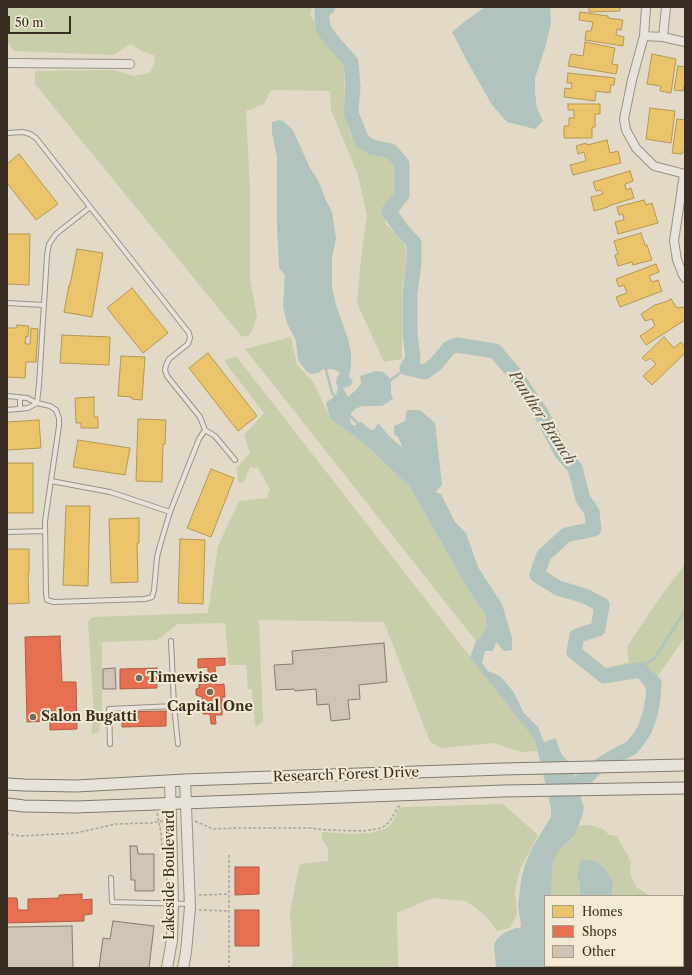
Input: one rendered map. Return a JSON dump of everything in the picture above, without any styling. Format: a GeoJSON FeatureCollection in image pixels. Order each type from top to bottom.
{"type":"FeatureCollection","features":[{"type":"Feature","properties":{"kind":"main road","name":"Research Forest Drive"},"geometry":{"type":"LineString","coordinates":[[7,784],[76,786],[185,780],[503,769],[682,765]]}},
{"type":"Feature","properties":{"kind":"main road","name":"Research Forest Drive"},"geometry":{"type":"LineString","coordinates":[[7,804],[24,806],[76,806],[504,791],[683,788]]}},
{"type":"Feature","properties":{"kind":"street"},"geometry":{"type":"LineString","coordinates":[[646,7],[644,36],[632,80],[624,119],[626,130],[636,148],[654,166],[684,174],[674,241],[676,260],[685,278]]}},
{"type":"Feature","properties":{"kind":"street"},"geometry":{"type":"LineString","coordinates":[[663,37],[666,7]]}},
{"type":"Feature","properties":{"kind":"street"},"geometry":{"type":"LineString","coordinates":[[644,36],[663,37],[685,42]]}},
{"type":"Feature","properties":{"kind":"street"},"geometry":{"type":"LineString","coordinates":[[7,63],[130,64]]}},
{"type":"Feature","properties":{"kind":"street","name":"Lakeside Boulevard"},"geometry":{"type":"LineString","coordinates":[[183,968],[186,952],[190,904],[185,780]]}},
{"type":"Feature","properties":{"kind":"street","name":"Lakeside Boulevard"},"geometry":{"type":"LineString","coordinates":[[167,968],[172,940],[173,903],[170,781]]}},
{"type":"Feature","properties":{"kind":"lane"},"geometry":{"type":"LineString","coordinates":[[7,133],[23,132],[36,138],[89,208],[188,332],[190,338],[188,344],[169,359],[166,365],[165,370],[167,376],[200,418],[205,430],[215,436],[235,460]]}},
{"type":"Feature","properties":{"kind":"lane"},"geometry":{"type":"LineString","coordinates":[[37,403],[49,244],[56,234],[89,208]]}},
{"type":"Feature","properties":{"kind":"lane"},"geometry":{"type":"LineString","coordinates":[[7,303],[44,304]]}},
{"type":"Feature","properties":{"kind":"lane"},"geometry":{"type":"LineString","coordinates":[[7,396],[27,398],[37,403],[50,406],[56,410],[59,418],[60,426],[45,521],[46,594],[47,600],[54,602],[144,599],[152,597],[160,547],[170,512],[199,439],[205,430]]}},
{"type":"Feature","properties":{"kind":"lane"},"geometry":{"type":"LineString","coordinates":[[20,397],[20,409]]}},
{"type":"Feature","properties":{"kind":"lane"},"geometry":{"type":"LineString","coordinates":[[7,410],[28,408],[37,403]]}},
{"type":"Feature","properties":{"kind":"lane"},"geometry":{"type":"LineString","coordinates":[[51,482],[110,492],[170,512]]}},
{"type":"Feature","properties":{"kind":"lane"},"geometry":{"type":"LineString","coordinates":[[7,532],[45,531]]}},
{"type":"Feature","properties":{"kind":"lane"},"geometry":{"type":"LineString","coordinates":[[171,641],[174,706],[178,744]]}},
{"type":"Feature","properties":{"kind":"lane"},"geometry":{"type":"LineString","coordinates":[[110,744],[109,709],[174,706]]}},
{"type":"Feature","properties":{"kind":"lane"},"geometry":{"type":"LineString","coordinates":[[111,878],[112,902],[190,904]]}},
{"type":"Feature","properties":{"kind":"path"},"geometry":{"type":"LineString","coordinates":[[186,819],[195,820],[213,829],[309,828],[363,831],[382,828],[390,821],[398,807],[403,805]]}},
{"type":"Feature","properties":{"kind":"path"},"geometry":{"type":"LineString","coordinates":[[7,832],[9,834],[20,836],[76,833],[116,824],[151,823],[170,818]]}},
{"type":"Feature","properties":{"kind":"path"},"geometry":{"type":"LineString","coordinates":[[229,968],[230,853]]}},
{"type":"Feature","properties":{"kind":"green space"},"geometry":{"type":"Polygon","coordinates":[[[7,7],[312,7],[310,15],[344,59],[345,116],[351,137],[367,150],[386,156],[399,173],[397,191],[386,203],[385,223],[405,245],[407,270],[402,285],[402,359],[384,362],[357,303],[367,216],[358,175],[331,110],[330,91],[271,90],[264,104],[246,111],[250,190],[250,278],[257,317],[250,335],[242,337],[35,84],[35,71],[114,70],[133,76],[150,73],[155,62],[154,55],[144,52],[131,44],[113,55],[14,51],[7,42],[7,7]]]}},
{"type":"Feature","properties":{"kind":"green space"},"geometry":{"type":"Polygon","coordinates":[[[291,337],[297,365],[313,382],[330,418],[367,446],[410,487],[466,586],[485,614],[487,624],[482,636],[476,641],[245,349],[291,337]]]}},
{"type":"Feature","properties":{"kind":"green space"},"geometry":{"type":"Polygon","coordinates":[[[236,356],[535,740],[538,751],[521,752],[494,743],[441,748],[430,742],[384,622],[259,620],[263,722],[255,727],[252,689],[248,689],[246,665],[229,665],[225,623],[178,624],[157,640],[102,642],[102,710],[99,732],[91,734],[94,715],[88,622],[92,617],[208,613],[218,546],[239,501],[267,498],[270,489],[258,468],[250,467],[244,482],[238,483],[237,467],[250,453],[244,435],[264,413],[224,361],[236,356]]]}},
{"type":"Feature","properties":{"kind":"green space"},"geometry":{"type":"Polygon","coordinates":[[[685,564],[685,637],[657,677],[655,697],[650,697],[638,675],[615,677],[617,671],[609,667],[629,662],[627,647],[654,606],[685,564]]]}},
{"type":"Feature","properties":{"kind":"green space"},"geometry":{"type":"Polygon","coordinates":[[[503,804],[538,835],[520,869],[515,892],[517,914],[510,928],[497,931],[486,916],[466,901],[432,898],[397,913],[398,968],[291,968],[293,963],[290,913],[300,864],[328,861],[328,848],[322,839],[322,832],[350,834],[370,833],[385,829],[392,823],[399,808],[405,807],[503,804]]]}},
{"type":"Feature","properties":{"kind":"green space"},"geometry":{"type":"Polygon","coordinates":[[[589,825],[603,829],[609,835],[617,836],[631,862],[630,873],[636,887],[648,895],[612,895],[613,886],[577,876],[580,885],[580,895],[551,895],[553,862],[555,857],[560,849],[575,835],[579,826],[589,825]]]}},
{"type":"Feature","properties":{"kind":"water"},"geometry":{"type":"Polygon","coordinates":[[[485,7],[550,7],[551,23],[545,48],[535,78],[537,108],[543,121],[535,129],[507,122],[492,105],[452,32],[485,7]]]}},
{"type":"Feature","properties":{"kind":"water"},"geometry":{"type":"Polygon","coordinates":[[[279,120],[283,121],[293,130],[332,212],[336,238],[332,258],[332,287],[336,305],[351,352],[349,377],[353,381],[350,386],[343,388],[348,397],[361,383],[360,376],[376,371],[383,372],[389,377],[391,384],[393,399],[382,406],[362,406],[355,409],[351,413],[351,423],[354,426],[361,422],[370,429],[374,430],[378,423],[390,437],[403,448],[398,437],[394,434],[394,426],[405,421],[407,410],[420,410],[435,423],[442,485],[435,492],[441,494],[455,522],[466,533],[478,567],[502,604],[512,638],[512,650],[504,651],[496,642],[493,651],[485,651],[482,663],[488,671],[500,676],[513,691],[524,713],[538,727],[544,742],[556,738],[562,755],[571,764],[584,808],[575,835],[560,849],[553,862],[551,895],[544,895],[544,967],[684,967],[684,962],[685,968],[496,968],[494,944],[504,933],[515,928],[520,928],[521,925],[518,906],[521,880],[525,865],[532,848],[551,817],[551,808],[535,740],[470,657],[476,641],[482,636],[487,624],[485,614],[466,586],[410,487],[367,446],[330,418],[326,403],[336,395],[338,388],[336,383],[337,377],[340,374],[336,370],[323,369],[318,373],[312,374],[307,372],[298,360],[296,341],[287,323],[283,307],[285,275],[279,268],[277,225],[277,157],[272,133],[272,122],[279,120]]]}},
{"type":"Feature","properties":{"kind":"water"},"geometry":{"type":"Polygon","coordinates":[[[581,860],[597,862],[602,866],[612,880],[612,895],[580,895],[580,885],[577,876],[581,860]]]}},
{"type":"Feature","properties":{"kind":"building: Homes"},"geometry":{"type":"Polygon","coordinates":[[[589,7],[620,7],[620,11],[589,12],[589,7]]]}},
{"type":"Feature","properties":{"kind":"building: Homes"},"geometry":{"type":"Polygon","coordinates":[[[580,12],[623,20],[621,30],[617,29],[616,35],[624,37],[623,46],[585,40],[586,31],[591,31],[593,22],[579,20],[580,12]]]}},
{"type":"Feature","properties":{"kind":"building: Homes"},"geometry":{"type":"Polygon","coordinates":[[[585,42],[615,48],[612,64],[618,65],[616,74],[568,66],[571,54],[583,56],[585,42]]]}},
{"type":"Feature","properties":{"kind":"building: Homes"},"geometry":{"type":"Polygon","coordinates":[[[652,54],[676,59],[671,93],[660,91],[661,86],[647,84],[652,54]]]}},
{"type":"Feature","properties":{"kind":"building: Homes"},"geometry":{"type":"Polygon","coordinates":[[[678,66],[685,67],[685,86],[683,91],[674,90],[678,66]]]}},
{"type":"Feature","properties":{"kind":"building: Homes"},"geometry":{"type":"Polygon","coordinates":[[[568,73],[615,78],[614,85],[611,85],[610,93],[596,91],[595,101],[564,97],[565,88],[571,89],[572,83],[567,83],[568,73]]]}},
{"type":"Feature","properties":{"kind":"building: Homes"},"geometry":{"type":"Polygon","coordinates":[[[568,104],[600,104],[600,114],[595,114],[595,127],[592,127],[592,138],[564,138],[564,126],[569,126],[569,118],[574,118],[574,110],[568,110],[568,104]]]}},
{"type":"Feature","properties":{"kind":"building: Homes"},"geometry":{"type":"Polygon","coordinates":[[[650,108],[675,111],[671,143],[646,139],[650,108]]]}},
{"type":"Feature","properties":{"kind":"building: Homes"},"geometry":{"type":"Polygon","coordinates":[[[677,119],[685,120],[685,152],[682,152],[682,154],[672,153],[677,119]]]}},
{"type":"Feature","properties":{"kind":"building: Homes"},"geometry":{"type":"Polygon","coordinates":[[[607,140],[610,153],[618,151],[621,163],[573,175],[570,165],[586,161],[584,152],[578,154],[576,146],[607,140]]]}},
{"type":"Feature","properties":{"kind":"building: Homes"},"geometry":{"type":"Polygon","coordinates":[[[19,154],[58,204],[36,220],[7,183],[7,164],[19,154]]]}},
{"type":"Feature","properties":{"kind":"building: Homes"},"geometry":{"type":"Polygon","coordinates":[[[630,171],[633,181],[625,184],[626,190],[631,188],[634,198],[594,211],[591,197],[603,194],[601,190],[596,191],[593,182],[630,171]]]}},
{"type":"Feature","properties":{"kind":"building: Homes"},"geometry":{"type":"Polygon","coordinates":[[[644,200],[646,205],[652,203],[658,223],[618,234],[615,222],[624,220],[623,214],[619,215],[617,207],[644,200]]]}},
{"type":"Feature","properties":{"kind":"building: Homes"},"geometry":{"type":"Polygon","coordinates":[[[641,233],[652,260],[633,265],[632,262],[618,266],[615,255],[618,254],[614,241],[641,233]]]}},
{"type":"Feature","properties":{"kind":"building: Homes"},"geometry":{"type":"Polygon","coordinates":[[[7,234],[30,234],[29,285],[7,284],[7,234]]]}},
{"type":"Feature","properties":{"kind":"building: Homes"},"geometry":{"type":"Polygon","coordinates":[[[77,249],[103,253],[92,317],[64,312],[77,249]]]}},
{"type":"Feature","properties":{"kind":"building: Homes"},"geometry":{"type":"Polygon","coordinates":[[[656,264],[659,272],[649,276],[652,282],[658,280],[662,291],[620,307],[616,297],[627,293],[624,285],[619,287],[616,279],[656,264]]]}},
{"type":"Feature","properties":{"kind":"building: Homes"},"geometry":{"type":"Polygon","coordinates":[[[132,288],[168,333],[143,353],[107,308],[132,288]]]}},
{"type":"Feature","properties":{"kind":"building: Homes"},"geometry":{"type":"Polygon","coordinates":[[[671,299],[677,308],[683,307],[685,310],[685,320],[646,345],[640,336],[655,326],[652,319],[645,321],[641,314],[655,305],[671,299]]]}},
{"type":"Feature","properties":{"kind":"building: Homes"},"geometry":{"type":"Polygon","coordinates":[[[17,325],[29,326],[28,337],[26,336],[25,344],[30,344],[31,328],[38,329],[36,362],[26,362],[25,378],[7,377],[7,328],[17,328],[17,325]]]}},
{"type":"Feature","properties":{"kind":"building: Homes"},"geometry":{"type":"Polygon","coordinates":[[[62,335],[110,337],[109,365],[60,363],[62,335]]]}},
{"type":"Feature","properties":{"kind":"building: Homes"},"geometry":{"type":"Polygon","coordinates":[[[664,337],[674,348],[681,342],[685,347],[685,353],[652,385],[643,376],[656,364],[650,358],[646,361],[642,358],[664,337]]]}},
{"type":"Feature","properties":{"kind":"building: Homes"},"geometry":{"type":"Polygon","coordinates":[[[208,353],[257,416],[238,431],[189,368],[208,353]]]}},
{"type":"Feature","properties":{"kind":"building: Homes"},"geometry":{"type":"Polygon","coordinates":[[[121,356],[145,357],[142,400],[132,399],[132,397],[118,396],[121,356]]]}},
{"type":"Feature","properties":{"kind":"building: Homes"},"geometry":{"type":"Polygon","coordinates":[[[94,397],[94,417],[98,417],[98,428],[81,428],[81,423],[76,423],[75,398],[94,397]]]}},
{"type":"Feature","properties":{"kind":"building: Homes"},"geometry":{"type":"Polygon","coordinates":[[[138,419],[166,420],[165,444],[163,444],[162,482],[136,481],[138,419]]]}},
{"type":"Feature","properties":{"kind":"building: Homes"},"geometry":{"type":"Polygon","coordinates":[[[39,420],[41,448],[7,450],[7,422],[39,420]]]}},
{"type":"Feature","properties":{"kind":"building: Homes"},"geometry":{"type":"Polygon","coordinates":[[[78,440],[130,448],[125,475],[73,467],[78,440]]]}},
{"type":"Feature","properties":{"kind":"building: Homes"},"geometry":{"type":"Polygon","coordinates":[[[7,463],[33,463],[33,513],[7,513],[7,463]]]}},
{"type":"Feature","properties":{"kind":"building: Homes"},"geometry":{"type":"Polygon","coordinates":[[[211,469],[234,478],[211,537],[187,528],[211,469]]]}},
{"type":"Feature","properties":{"kind":"building: Homes"},"geometry":{"type":"Polygon","coordinates":[[[66,506],[90,506],[88,586],[63,585],[66,506]]]}},
{"type":"Feature","properties":{"kind":"building: Homes"},"geometry":{"type":"Polygon","coordinates":[[[139,518],[139,543],[137,543],[138,582],[111,583],[109,519],[139,518]]]}},
{"type":"Feature","properties":{"kind":"building: Homes"},"geometry":{"type":"Polygon","coordinates":[[[180,539],[205,540],[203,604],[178,603],[180,539]]]}},
{"type":"Feature","properties":{"kind":"building: Homes"},"geometry":{"type":"Polygon","coordinates":[[[7,549],[29,549],[29,603],[7,604],[7,549]]]}},
{"type":"Feature","properties":{"kind":"building: Shops"},"geometry":{"type":"Polygon","coordinates":[[[60,636],[62,682],[76,682],[77,729],[50,730],[50,721],[27,722],[25,637],[60,636]]]}},
{"type":"Feature","properties":{"kind":"building: Shops","name":"Capital One"},"geometry":{"type":"Polygon","coordinates":[[[225,658],[225,665],[215,666],[216,685],[224,684],[225,697],[222,697],[222,715],[215,715],[216,724],[211,724],[210,714],[203,714],[202,697],[196,695],[196,689],[199,688],[199,684],[208,683],[208,667],[198,668],[198,659],[225,658]]]}},
{"type":"Feature","properties":{"kind":"building: Shops","name":"Timewise"},"geometry":{"type":"Polygon","coordinates":[[[157,668],[157,688],[120,689],[120,669],[157,668]]]}},
{"type":"Feature","properties":{"kind":"building: Shops"},"geometry":{"type":"Polygon","coordinates":[[[166,711],[166,726],[122,727],[122,712],[166,711]]]}},
{"type":"Feature","properties":{"kind":"building: Shops"},"geometry":{"type":"Polygon","coordinates":[[[235,867],[259,867],[259,894],[235,895],[235,867]]]}},
{"type":"Feature","properties":{"kind":"building: Shops"},"geometry":{"type":"Polygon","coordinates":[[[82,894],[82,900],[92,899],[92,914],[84,915],[84,921],[7,923],[7,898],[17,898],[18,910],[28,910],[28,899],[59,898],[59,895],[82,894]]]}},
{"type":"Feature","properties":{"kind":"building: Shops"},"geometry":{"type":"Polygon","coordinates":[[[235,910],[259,910],[259,946],[235,946],[235,910]]]}},
{"type":"Feature","properties":{"kind":"building: Other"},"geometry":{"type":"Polygon","coordinates":[[[384,643],[387,682],[359,685],[360,699],[348,700],[350,719],[331,721],[329,704],[317,705],[316,689],[295,691],[294,689],[276,690],[274,665],[293,664],[292,651],[384,643]]]}},
{"type":"Feature","properties":{"kind":"building: Other"},"geometry":{"type":"Polygon","coordinates":[[[115,668],[116,689],[103,689],[103,669],[115,668]]]}},
{"type":"Feature","properties":{"kind":"building: Other"},"geometry":{"type":"Polygon","coordinates":[[[130,846],[137,846],[138,854],[154,854],[154,891],[135,891],[135,880],[131,880],[130,846]]]}},
{"type":"Feature","properties":{"kind":"building: Other"},"geometry":{"type":"Polygon","coordinates":[[[113,921],[154,926],[149,968],[99,968],[103,938],[110,939],[113,921]]]}},
{"type":"Feature","properties":{"kind":"building: Other"},"geometry":{"type":"Polygon","coordinates":[[[72,926],[73,968],[7,968],[7,927],[72,926]]]}},
{"type":"Feature","properties":{"kind":"waterway","name":"Panther Branch"},"geometry":{"type":"LineString","coordinates":[[328,7],[322,11],[324,30],[351,62],[353,87],[351,113],[362,141],[372,147],[391,151],[402,164],[402,195],[389,211],[401,229],[414,243],[414,264],[410,293],[410,333],[413,358],[407,368],[425,372],[436,364],[449,348],[457,345],[495,351],[514,373],[541,413],[561,452],[575,468],[583,499],[592,512],[594,529],[566,535],[544,555],[537,575],[558,588],[585,596],[602,605],[598,629],[577,636],[574,652],[604,676],[641,670],[654,683],[650,714],[645,729],[638,740],[631,748],[593,770],[584,780],[577,783],[568,801]]}},
{"type":"Feature","properties":{"kind":"waterway"},"geometry":{"type":"LineString","coordinates":[[325,366],[332,393],[336,398]]}},
{"type":"Feature","properties":{"kind":"waterway"},"geometry":{"type":"LineString","coordinates":[[388,382],[407,368]]}},
{"type":"Feature","properties":{"kind":"waterway"},"geometry":{"type":"LineString","coordinates":[[349,415],[360,425]]}},
{"type":"Feature","properties":{"kind":"waterway"},"geometry":{"type":"LineString","coordinates":[[641,670],[644,664],[654,659],[685,611]]}},
{"type":"Feature","properties":{"kind":"place","name":"Timewise"},"geometry":{"type":"Point","coordinates":[139,678]}},
{"type":"Feature","properties":{"kind":"place","name":"Capital One"},"geometry":{"type":"Point","coordinates":[210,692]}},
{"type":"Feature","properties":{"kind":"place","name":"Salon Bugatti"},"geometry":{"type":"Point","coordinates":[33,717]}}]}
